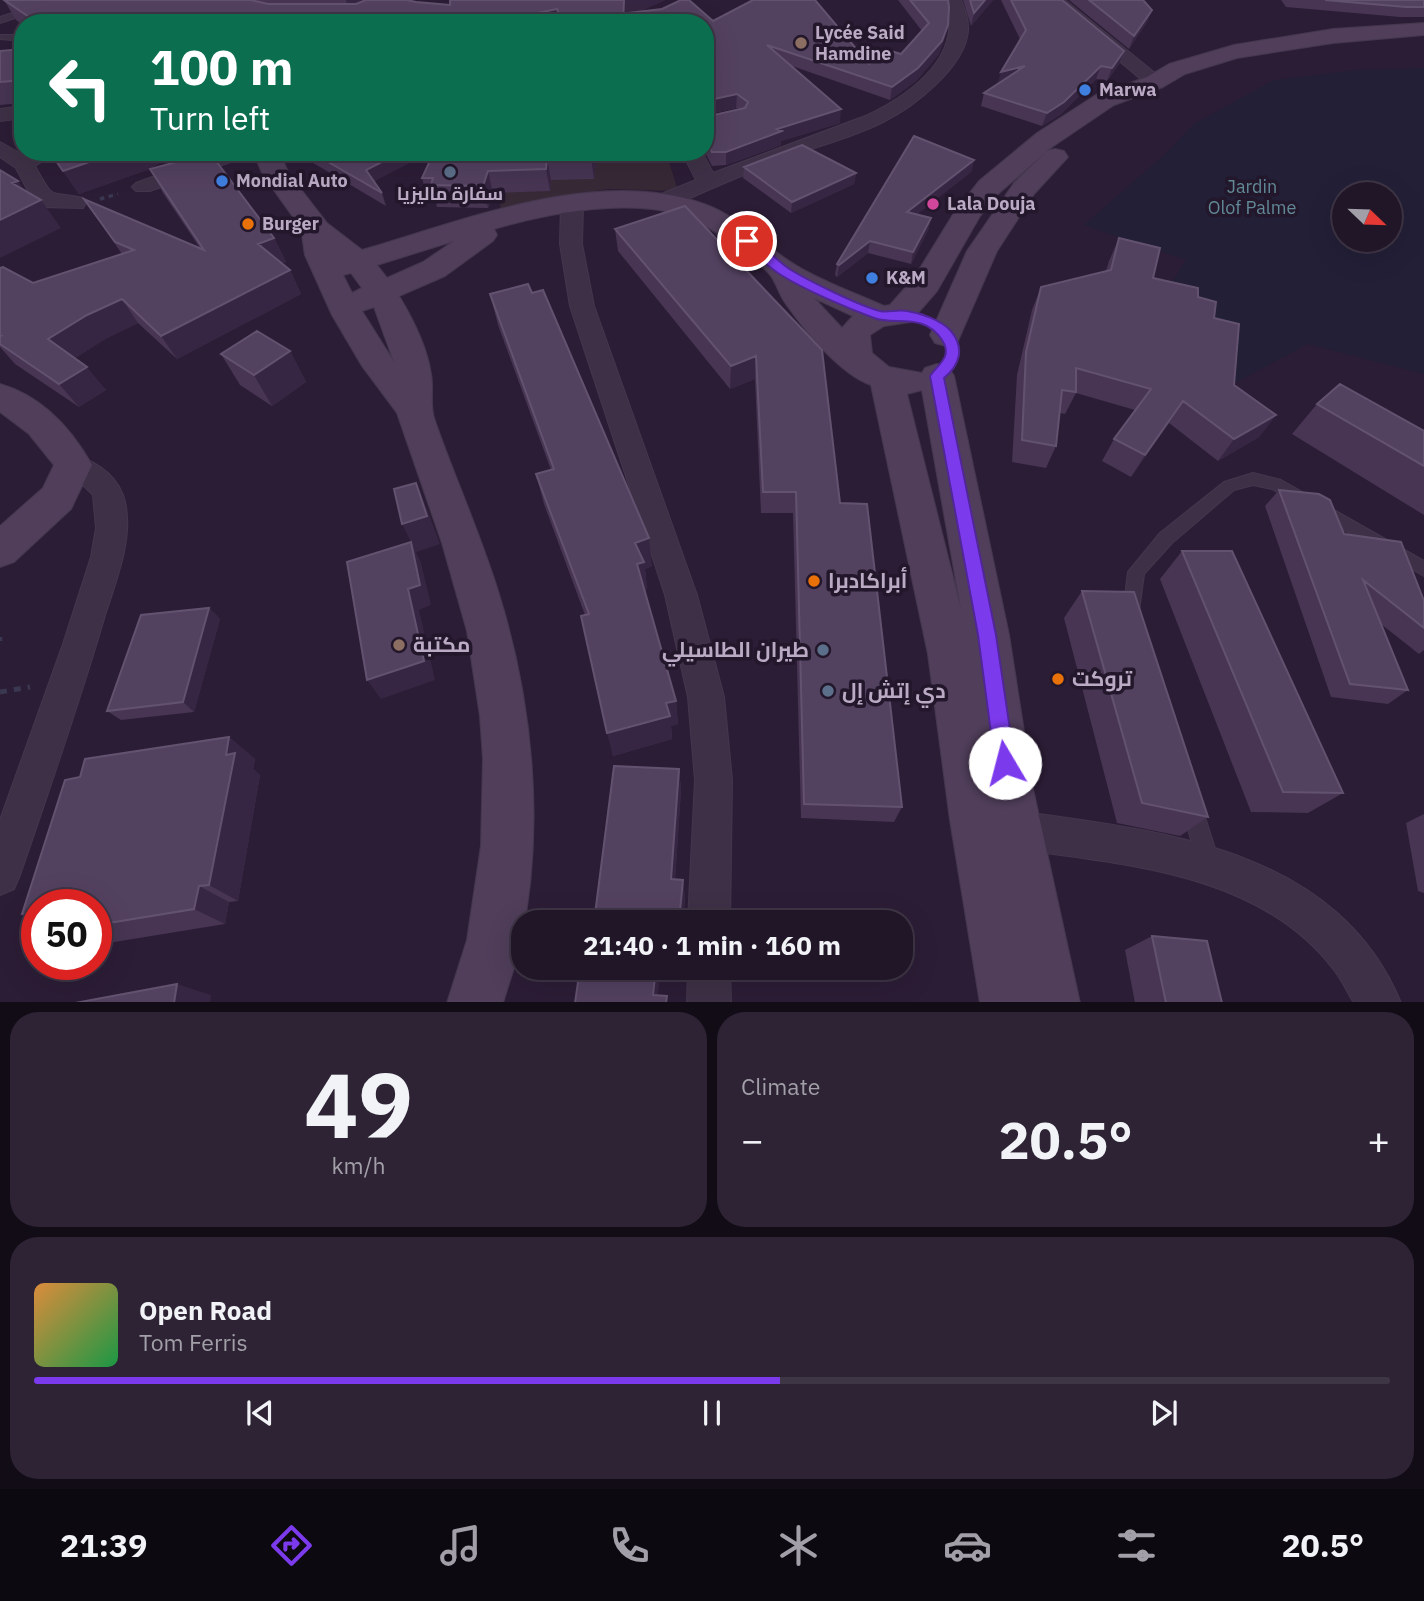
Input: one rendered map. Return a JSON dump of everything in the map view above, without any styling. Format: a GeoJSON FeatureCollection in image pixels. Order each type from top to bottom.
{"type":"FeatureCollection","features":[{"type":"Feature","properties":{"kind":"main road"},"geometry":{"type":"LineString","coordinates":[[1009,1002],[975,820],[950,653],[874,371],[852,345],[854,334],[866,321],[889,315],[926,284],[968,213],[1010,167],[1081,114],[1105,100],[1155,82],[1177,69],[1234,52],[1333,36],[1424,29]]}},
{"type":"Feature","properties":{"kind":"main road"},"geometry":{"type":"LineString","coordinates":[[785,272],[786,281],[801,304],[874,371],[915,382],[942,356],[982,251],[1024,189],[1079,136],[1114,113],[1212,72],[1259,58],[1336,46],[1424,39]]}},
{"type":"Feature","properties":{"kind":"main road"},"geometry":{"type":"LineString","coordinates":[[269,161],[273,175],[334,250],[380,292],[396,320],[414,374],[414,410],[478,593],[498,680],[505,729],[507,793],[505,869],[496,933],[475,1002]]}},
{"type":"Feature","properties":{"kind":"main road"},"geometry":{"type":"LineString","coordinates":[[334,250],[400,247],[560,205],[623,200],[662,202],[695,210],[728,226],[785,272],[889,315],[922,319],[942,356],[1017,830],[1052,1002]]}},
{"type":"Feature","properties":{"kind":"main road"},"geometry":{"type":"LineString","coordinates":[[345,309],[420,276],[460,252],[503,218]]}},
{"type":"Feature","properties":{"kind":"main road"},"geometry":{"type":"LineString","coordinates":[[334,250],[345,309],[393,388],[414,410]]}},
{"type":"Feature","properties":{"kind":"main road"},"geometry":{"type":"LineString","coordinates":[[396,320],[420,276]]}},
{"type":"Feature","properties":{"kind":"main road"},"geometry":{"type":"LineString","coordinates":[[0,396],[24,408],[51,431],[73,465],[57,498],[0,550]]}},
{"type":"Feature","properties":{"kind":"street"},"geometry":{"type":"LineString","coordinates":[[662,202],[707,182],[877,118],[923,87],[946,65],[957,48],[961,32],[960,12],[953,0]]}},
{"type":"Feature","properties":{"kind":"street"},"geometry":{"type":"LineString","coordinates":[[1055,0],[1155,82]]}},
{"type":"Feature","properties":{"kind":"street"},"geometry":{"type":"LineString","coordinates":[[1125,58],[1177,69]]}},
{"type":"Feature","properties":{"kind":"street"},"geometry":{"type":"LineString","coordinates":[[21,161],[40,193],[50,202],[75,203]]}},
{"type":"Feature","properties":{"kind":"street"},"geometry":{"type":"LineString","coordinates":[[24,163],[28,161]]}},
{"type":"Feature","properties":{"kind":"street"},"geometry":{"type":"LineString","coordinates":[[143,187],[215,161]]}},
{"type":"Feature","properties":{"kind":"street"},"geometry":{"type":"LineString","coordinates":[[696,161],[707,182]]}},
{"type":"Feature","properties":{"kind":"street"},"geometry":{"type":"LineString","coordinates":[[560,205],[571,244],[582,306],[651,503],[690,627],[698,662],[713,759],[709,910]]}},
{"type":"Feature","properties":{"kind":"street"},"geometry":{"type":"LineString","coordinates":[[0,875],[69,680],[103,566],[111,527],[110,500],[99,481],[91,473],[73,465]]}},
{"type":"Feature","properties":{"kind":"street"},"geometry":{"type":"LineString","coordinates":[[1017,830],[1153,851],[1251,879],[1294,902],[1339,940],[1370,983],[1380,1002]]}},
{"type":"Feature","properties":{"kind":"street"},"geometry":{"type":"LineString","coordinates":[[709,980],[709,1002]]}},
{"type":"Feature","properties":{"kind":"lane"},"geometry":{"type":"LineString","coordinates":[[0,20],[12,16]]}},
{"type":"Feature","properties":{"kind":"lane"},"geometry":{"type":"LineString","coordinates":[[1139,636],[1131,610],[1136,572],[1167,538],[1229,486],[1252,479],[1276,484],[1424,569]]}},
{"type":"Feature","properties":{"kind":"lane"},"geometry":{"type":"LineString","coordinates":[[1186,791],[1210,866]]}},
{"type":"Feature","properties":{"kind":"path"},"geometry":{"type":"LineString","coordinates":[[75,203],[143,187]]}},
{"type":"Feature","properties":{"kind":"shaded area"},"geometry":{"type":"Polygon","coordinates":[[[503,161],[669,161],[678,191],[608,189],[558,196],[500,211],[503,161]]]}},
{"type":"Feature","properties":{"kind":"green space","name":"Jardin Olof Palme"},"geometry":{"type":"Polygon","coordinates":[[[1424,68],[1424,374],[1308,344],[1199,402],[1153,288],[1174,279],[1186,260],[1084,225],[1163,156],[1194,124],[1274,80],[1357,70],[1424,68]]]}},
{"type":"Feature","properties":{"kind":"building"},"geometry":{"type":"Polygon","coordinates":[[[4,0],[251,0],[268,4],[356,4],[366,0],[407,0],[450,5],[450,0],[624,0],[623,14],[559,14],[557,9],[533,14],[25,14],[4,0]]]}},
{"type":"Feature","properties":{"kind":"building"},"geometry":{"type":"Polygon","coordinates":[[[681,0],[689,0],[705,14],[627,13],[662,9],[681,0]]]}},
{"type":"Feature","properties":{"kind":"building"},"geometry":{"type":"Polygon","coordinates":[[[753,0],[815,0],[869,64],[888,50],[901,54],[929,23],[910,0],[948,0],[948,25],[942,41],[918,68],[892,87],[767,45],[841,109],[777,129],[782,131],[726,152],[714,152],[714,115],[745,108],[748,102],[737,94],[714,99],[714,20],[753,0]]]}},
{"type":"Feature","properties":{"kind":"building"},"geometry":{"type":"Polygon","coordinates":[[[970,0],[985,0],[974,13],[970,0]]]}},
{"type":"Feature","properties":{"kind":"building"},"geometry":{"type":"Polygon","coordinates":[[[1011,0],[1062,0],[1124,51],[1112,68],[1101,66],[1064,102],[1047,113],[984,93],[1025,66],[1001,72],[1026,30],[1011,0]]]}},
{"type":"Feature","properties":{"kind":"building"},"geometry":{"type":"Polygon","coordinates":[[[1089,0],[1143,0],[1152,10],[1134,36],[1089,0]]]}},
{"type":"Feature","properties":{"kind":"building"},"geometry":{"type":"Polygon","coordinates":[[[1325,0],[1424,0],[1424,7],[1406,7],[1325,0]]]}},
{"type":"Feature","properties":{"kind":"building"},"geometry":{"type":"Polygon","coordinates":[[[14,50],[14,81],[0,82],[0,51],[14,50]]]}},
{"type":"Feature","properties":{"kind":"building"},"geometry":{"type":"Polygon","coordinates":[[[914,136],[974,160],[907,212],[931,218],[913,252],[870,241],[837,264],[914,136]]]}},
{"type":"Feature","properties":{"kind":"building"},"geometry":{"type":"Polygon","coordinates":[[[802,145],[856,173],[792,202],[744,167],[802,145]]]}},
{"type":"Feature","properties":{"kind":"building"},"geometry":{"type":"Polygon","coordinates":[[[56,161],[92,161],[63,171],[56,161]]]}},
{"type":"Feature","properties":{"kind":"building"},"geometry":{"type":"Polygon","coordinates":[[[180,161],[216,161],[274,238],[258,244],[290,270],[161,336],[122,299],[87,315],[48,339],[87,367],[59,384],[0,344],[0,268],[3,267],[33,283],[134,250],[115,242],[84,199],[204,250],[150,169],[180,161]]]}},
{"type":"Feature","properties":{"kind":"building"},"geometry":{"type":"Polygon","coordinates":[[[327,161],[384,161],[366,170],[382,193],[327,161]]]}},
{"type":"Feature","properties":{"kind":"building"},"geometry":{"type":"Polygon","coordinates":[[[430,161],[547,161],[546,169],[488,171],[483,186],[431,185],[433,178],[422,178],[430,161]]]}},
{"type":"Feature","properties":{"kind":"building"},"geometry":{"type":"Polygon","coordinates":[[[0,170],[18,181],[12,183],[41,200],[0,220],[0,170]]]}},
{"type":"Feature","properties":{"kind":"building"},"geometry":{"type":"Polygon","coordinates":[[[685,206],[822,350],[840,503],[867,504],[902,807],[804,804],[796,492],[763,492],[756,356],[731,366],[615,229],[685,206]]]}},
{"type":"Feature","properties":{"kind":"building"},"geometry":{"type":"Polygon","coordinates":[[[1119,238],[1160,248],[1153,278],[1198,288],[1198,297],[1216,302],[1214,318],[1239,324],[1234,385],[1276,415],[1234,439],[1183,401],[1145,455],[1114,439],[1151,389],[1076,368],[1076,392],[1062,390],[1056,446],[1022,440],[1026,352],[1041,287],[1111,270],[1119,238]]]}},
{"type":"Feature","properties":{"kind":"building"},"geometry":{"type":"Polygon","coordinates":[[[528,284],[532,293],[543,290],[649,538],[635,543],[644,562],[637,564],[676,701],[666,703],[670,716],[607,733],[581,616],[589,614],[536,474],[554,469],[490,294],[528,284]]]}},
{"type":"Feature","properties":{"kind":"building"},"geometry":{"type":"Polygon","coordinates":[[[257,331],[290,351],[254,375],[221,354],[257,331]]]}},
{"type":"Feature","properties":{"kind":"building"},"geometry":{"type":"Polygon","coordinates":[[[1340,384],[1424,431],[1424,466],[1317,404],[1340,384]]]}},
{"type":"Feature","properties":{"kind":"building"},"geometry":{"type":"Polygon","coordinates":[[[416,483],[427,516],[402,524],[394,489],[416,483]]]}},
{"type":"Feature","properties":{"kind":"building"},"geometry":{"type":"Polygon","coordinates":[[[1279,490],[1319,494],[1330,500],[1344,534],[1401,542],[1424,601],[1424,628],[1363,580],[1408,690],[1350,684],[1279,490]]]}},
{"type":"Feature","properties":{"kind":"building","name":"مكتبة"},"geometry":{"type":"Polygon","coordinates":[[[411,542],[420,585],[408,589],[424,661],[367,680],[347,562],[411,542]]]}},
{"type":"Feature","properties":{"kind":"building"},"geometry":{"type":"Polygon","coordinates":[[[1182,551],[1232,551],[1343,793],[1283,792],[1182,551]]]}},
{"type":"Feature","properties":{"kind":"building"},"geometry":{"type":"Polygon","coordinates":[[[1082,591],[1134,592],[1208,817],[1142,803],[1082,591]]]}},
{"type":"Feature","properties":{"kind":"building"},"geometry":{"type":"Polygon","coordinates":[[[209,608],[183,702],[107,711],[141,615],[209,608]]]}},
{"type":"Feature","properties":{"kind":"building"},"geometry":{"type":"Polygon","coordinates":[[[229,737],[226,755],[235,753],[209,885],[199,886],[194,909],[112,922],[112,889],[30,889],[65,780],[80,777],[85,759],[229,737]]]}},
{"type":"Feature","properties":{"kind":"building"},"geometry":{"type":"Polygon","coordinates":[[[614,766],[679,769],[671,879],[683,880],[680,910],[596,910],[614,766]]]}},
{"type":"Feature","properties":{"kind":"building"},"geometry":{"type":"Polygon","coordinates":[[[1152,936],[1207,941],[1222,1002],[1166,1002],[1152,936]]]}},
{"type":"Feature","properties":{"kind":"building"},"geometry":{"type":"Polygon","coordinates":[[[578,980],[655,980],[653,995],[667,996],[666,1002],[575,1002],[578,980]]]}},
{"type":"Feature","properties":{"kind":"building"},"geometry":{"type":"Polygon","coordinates":[[[177,984],[174,1002],[80,1002],[177,984]]]}},
{"type":"Feature","properties":{"kind":"place","name":"Lycée Said Hamdine"},"geometry":{"type":"Point","coordinates":[801,43]}},
{"type":"Feature","properties":{"kind":"place","name":"Marwa"},"geometry":{"type":"Point","coordinates":[1085,90]}},
{"type":"Feature","properties":{"kind":"place","name":"سفارة ماليزيا"},"geometry":{"type":"Point","coordinates":[450,172]}},
{"type":"Feature","properties":{"kind":"place","name":"Mondial Auto"},"geometry":{"type":"Point","coordinates":[222,181]}},
{"type":"Feature","properties":{"kind":"place","name":"Lala Douja"},"geometry":{"type":"Point","coordinates":[933,204]}},
{"type":"Feature","properties":{"kind":"place","name":"Burger"},"geometry":{"type":"Point","coordinates":[248,224]}},
{"type":"Feature","properties":{"kind":"place","name":"K&M"},"geometry":{"type":"Point","coordinates":[872,278]}},
{"type":"Feature","properties":{"kind":"place","name":"أبراكادبرا"},"geometry":{"type":"Point","coordinates":[814,581]}},
{"type":"Feature","properties":{"kind":"place","name":"مكتبة"},"geometry":{"type":"Point","coordinates":[399,645]}},
{"type":"Feature","properties":{"kind":"place","name":"طيران الطاسيلي"},"geometry":{"type":"Point","coordinates":[823,650]}},
{"type":"Feature","properties":{"kind":"place","name":"تروكت"},"geometry":{"type":"Point","coordinates":[1058,679]}},
{"type":"Feature","properties":{"kind":"place","name":"دي إتش إل"},"geometry":{"type":"Point","coordinates":[828,691]}},
{"type":"Feature","properties":{"kind":"route"},"geometry":{"type":"LineString","coordinates":[[747,241],[785,272],[879,316],[906,315],[935,325],[946,335],[952,346],[953,357],[948,368],[937,376],[987,635],[1005,763]]}}]}
